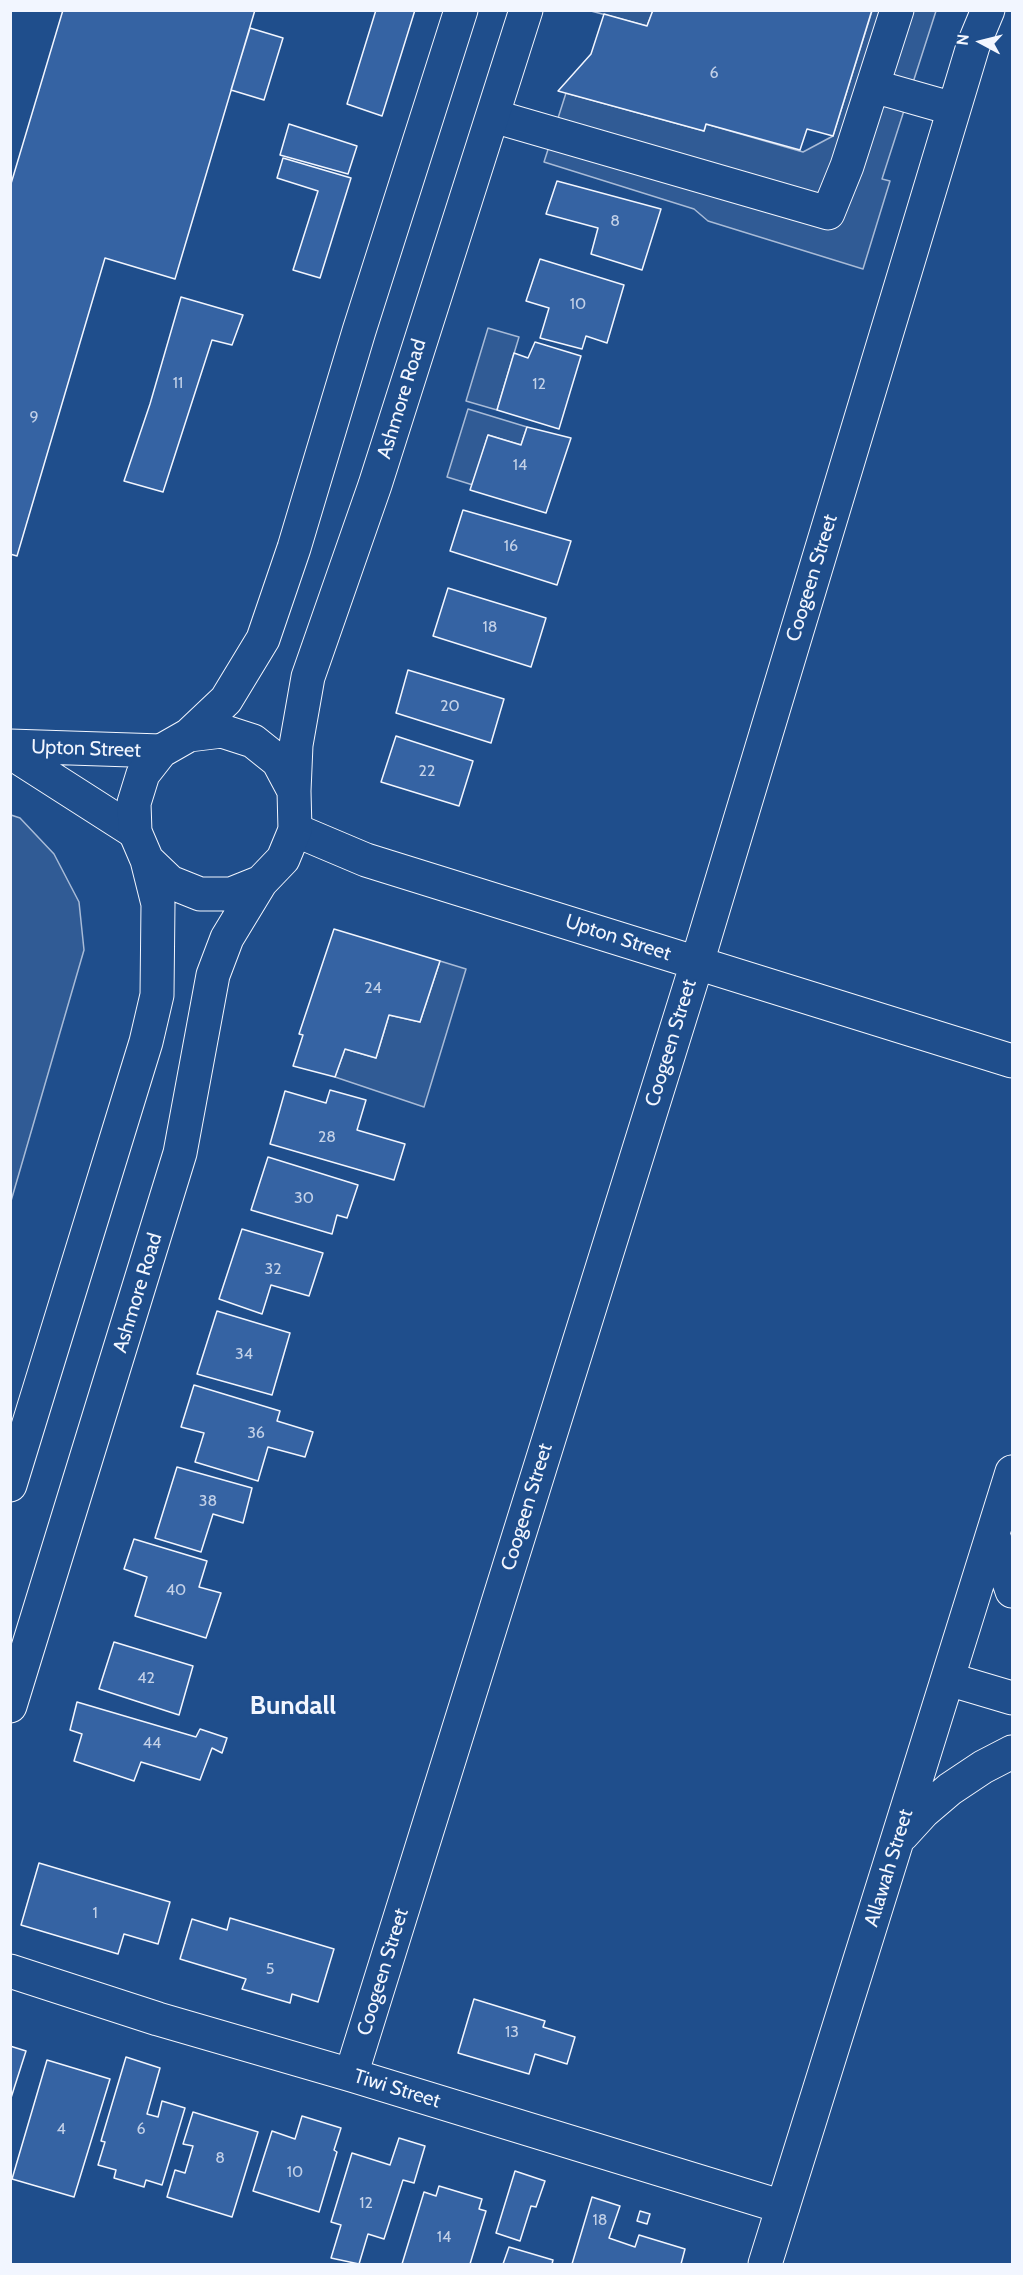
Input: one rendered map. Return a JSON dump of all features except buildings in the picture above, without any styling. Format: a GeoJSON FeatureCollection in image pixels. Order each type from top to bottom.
{"type":"FeatureCollection","features":[{"type":"Feature","properties":{"kind":"street"},"geometry":{"type":"LineString","coordinates":[[10,1485],[147,1042],[157,995],[158,904],[141,846],[134,802],[143,774],[175,743],[226,700],[263,639],[294,548],[358,331],[460,10]]}},
{"type":"Feature","properties":{"kind":"street","name":"Ashmore Road"},"geometry":{"type":"LineString","coordinates":[[294,791],[296,745],[308,677],[375,485],[526,10]]}},
{"type":"Feature","properties":{"kind":"street"},"geometry":{"type":"LineString","coordinates":[[492,116],[828,213],[847,166],[897,10]]}},
{"type":"Feature","properties":{"kind":"street","name":"Coogeen Street"},"geometry":{"type":"LineString","coordinates":[[351,2075],[697,963],[973,46],[988,10]]}},
{"type":"Feature","properties":{"kind":"street"},"geometry":{"type":"LineString","coordinates":[[873,86],[954,109]]}},
{"type":"Feature","properties":{"kind":"street"},"geometry":{"type":"LineString","coordinates":[[141,846],[170,882],[200,894],[231,894],[261,882],[283,859],[295,830],[294,791],[278,762],[253,741],[222,731],[175,743]]}},
{"type":"Feature","properties":{"kind":"street","name":"Upton Street"},"geometry":{"type":"LineString","coordinates":[[10,746],[175,743]]}},
{"type":"Feature","properties":{"kind":"street","name":"Upton Street"},"geometry":{"type":"LineString","coordinates":[[10,752],[141,846]]}},
{"type":"Feature","properties":{"kind":"street","name":"Upton Street"},"geometry":{"type":"LineString","coordinates":[[295,830],[366,860],[1012,1061]]}},
{"type":"Feature","properties":{"kind":"street","name":"Ashmore Road"},"geometry":{"type":"LineString","coordinates":[[10,1706],[180,1153],[213,975],[227,938],[261,882]]}},
{"type":"Feature","properties":{"kind":"street","name":"Allawah Street"},"geometry":{"type":"LineString","coordinates":[[765,2265],[1012,1472]]}},
{"type":"Feature","properties":{"kind":"street"},"geometry":{"type":"LineString","coordinates":[[993,1534],[1012,1591]]}},
{"type":"Feature","properties":{"kind":"street"},"geometry":{"type":"LineString","coordinates":[[948,1679],[1012,1698]]}},
{"type":"Feature","properties":{"kind":"street"},"geometry":{"type":"LineString","coordinates":[[898,1839],[923,1812],[950,1789],[983,1767],[1012,1752]]}},
{"type":"Feature","properties":{"kind":"street","name":"Tiwi Street"},"geometry":{"type":"LineString","coordinates":[[10,1971],[158,2019],[351,2075],[780,2216]]}},
{"type":"Feature","properties":{"kind":"street"},"geometry":{"type":"LineString","coordinates":[[780,2216],[780,2265]]}},
{"type":"Feature","properties":{"kind":"shaded area"},"geometry":{"type":"Polygon","coordinates":[[[591,11],[653,11],[647,26],[591,11]]]}},
{"type":"Feature","properties":{"kind":"shaded area"},"geometry":{"type":"Polygon","coordinates":[[[872,11],[936,11],[882,179],[890,181],[863,269],[708,221],[694,209],[544,162],[566,93],[704,131],[706,124],[803,152],[833,136],[872,11]]]}},
{"type":"Feature","properties":{"kind":"shaded area"},"geometry":{"type":"Polygon","coordinates":[[[488,328],[519,337],[497,410],[466,401],[488,328]]]}},
{"type":"Feature","properties":{"kind":"shaded area"},"geometry":{"type":"Polygon","coordinates":[[[468,409],[527,427],[521,445],[488,435],[473,485],[447,477],[468,409]]]}},
{"type":"Feature","properties":{"kind":"shaded area"},"geometry":{"type":"Polygon","coordinates":[[[11,815],[20,818],[54,854],[79,902],[84,950],[11,1201],[11,815]]]}},
{"type":"Feature","properties":{"kind":"shaded area"},"geometry":{"type":"Polygon","coordinates":[[[440,961],[466,969],[424,1107],[335,1077],[345,1049],[376,1058],[389,1015],[420,1022],[440,961]]]}},
{"type":"Feature","properties":{"kind":"district","name":"Bundall"},"geometry":{"type":"Point","coordinates":[293,1706]}}]}
